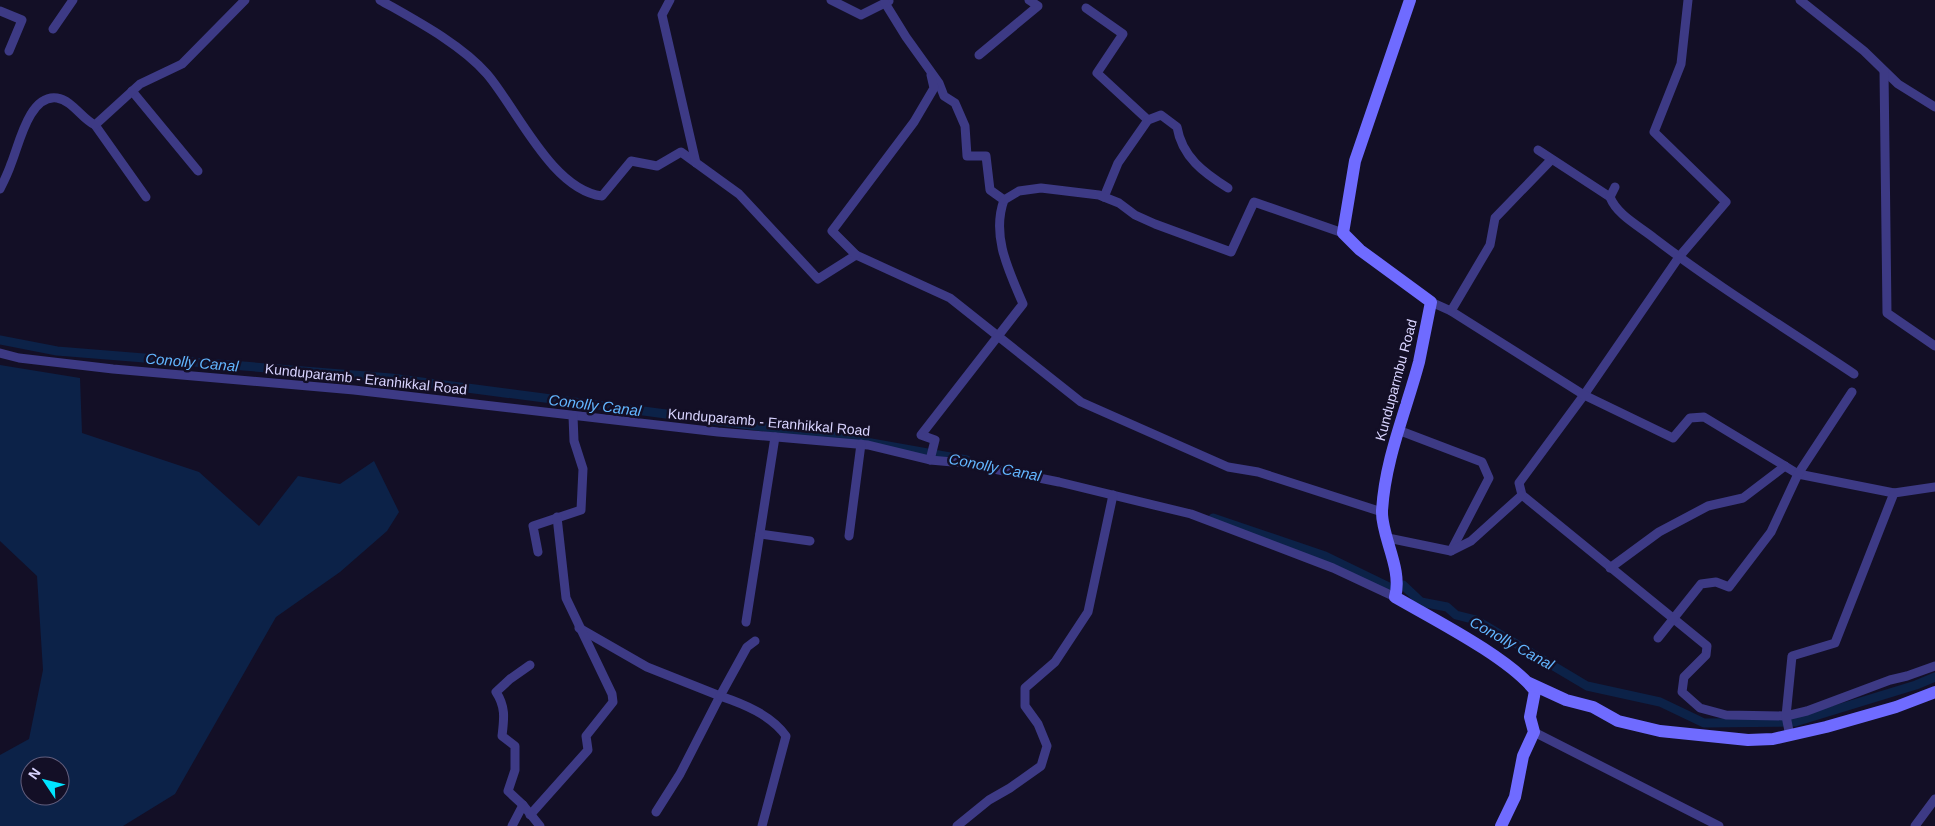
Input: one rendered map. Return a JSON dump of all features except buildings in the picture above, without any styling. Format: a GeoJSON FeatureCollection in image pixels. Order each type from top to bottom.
{"type":"FeatureCollection","features":[{"type":"Feature","properties":{"kind":"main road"},"geometry":{"type":"LineString","coordinates":[[1410,0],[1355,161],[1343,234],[1360,250],[1431,302]]}},
{"type":"Feature","properties":{"kind":"main road","name":"Kunduparmbu Road"},"geometry":{"type":"LineString","coordinates":[[1395,589],[1393,558],[1382,512],[1398,430],[1418,362],[1431,302]]}},
{"type":"Feature","properties":{"kind":"main road"},"geometry":{"type":"LineString","coordinates":[[1395,589],[1488,652],[1529,683],[1566,700],[1593,707],[1618,721],[1660,731],[1748,740],[1790,736],[1855,720],[1935,692]]}},
{"type":"Feature","properties":{"kind":"main road"},"geometry":{"type":"LineString","coordinates":[[1502,826],[1514,797],[1523,756],[1534,732],[1530,717],[1535,691],[1529,683]]}},
{"type":"Feature","properties":{"kind":"street"},"geometry":{"type":"LineString","coordinates":[[54,29],[73,0]]}},
{"type":"Feature","properties":{"kind":"street"},"geometry":{"type":"LineString","coordinates":[[95,125],[140,84],[182,64],[245,0]]}},
{"type":"Feature","properties":{"kind":"street"},"geometry":{"type":"LineString","coordinates":[[380,0],[444,37],[487,74],[522,127],[560,174],[594,195],[602,196],[631,161],[658,166],[681,152],[739,194],[818,279],[856,254]]}},
{"type":"Feature","properties":{"kind":"street"},"geometry":{"type":"LineString","coordinates":[[670,0],[662,14],[696,163]]}},
{"type":"Feature","properties":{"kind":"street"},"geometry":{"type":"LineString","coordinates":[[831,0],[861,15],[888,1],[906,37],[939,83],[944,96],[956,103],[965,126],[967,156],[986,156],[990,190],[1004,200]]}},
{"type":"Feature","properties":{"kind":"street"},"geometry":{"type":"LineString","coordinates":[[979,55],[1038,6],[1029,0]]}},
{"type":"Feature","properties":{"kind":"street"},"geometry":{"type":"LineString","coordinates":[[1688,0],[1681,64],[1654,132],[1726,202],[1679,257],[1584,395],[1519,483],[1522,494],[1672,620],[1706,646],[1706,655],[1684,676],[1682,692],[1700,708],[1726,715],[1786,716],[1807,711],[1890,680],[1935,666]]}},
{"type":"Feature","properties":{"kind":"street"},"geometry":{"type":"LineString","coordinates":[[1804,1],[1864,51],[1898,84],[1935,108]]}},
{"type":"Feature","properties":{"kind":"street"},"geometry":{"type":"LineString","coordinates":[[1086,8],[1123,34],[1097,73],[1148,120]]}},
{"type":"Feature","properties":{"kind":"street"},"geometry":{"type":"LineString","coordinates":[[0,11],[22,20],[9,51]]}},
{"type":"Feature","properties":{"kind":"street"},"geometry":{"type":"LineString","coordinates":[[1884,71],[1887,313],[1935,346]]}},
{"type":"Feature","properties":{"kind":"street"},"geometry":{"type":"LineString","coordinates":[[930,72],[934,88],[914,122],[832,231],[856,254],[950,298],[1080,402],[1228,467],[1258,472],[1382,512]]}},
{"type":"Feature","properties":{"kind":"street"},"geometry":{"type":"LineString","coordinates":[[132,91],[198,171]]}},
{"type":"Feature","properties":{"kind":"street"},"geometry":{"type":"LineString","coordinates":[[0,189],[31,114],[46,100],[56,98],[67,102],[95,125],[146,197]]}},
{"type":"Feature","properties":{"kind":"street"},"geometry":{"type":"LineString","coordinates":[[1104,197],[1118,163],[1148,120],[1162,115],[1177,127],[1180,143],[1195,164],[1228,188]]}},
{"type":"Feature","properties":{"kind":"street"},"geometry":{"type":"LineString","coordinates":[[1538,150],[1610,196],[1614,205],[1627,217],[1679,257],[1854,374]]}},
{"type":"Feature","properties":{"kind":"street"},"geometry":{"type":"LineString","coordinates":[[1450,311],[1490,245],[1495,218],[1551,160]]}},
{"type":"Feature","properties":{"kind":"street"},"geometry":{"type":"LineString","coordinates":[[1610,196],[1615,187]]}},
{"type":"Feature","properties":{"kind":"street"},"geometry":{"type":"LineString","coordinates":[[930,459],[935,440],[921,435],[997,334],[1023,304],[1002,255],[1000,210],[1004,200],[1019,191],[1041,188],[1104,197],[1119,203],[1135,215],[1155,224],[1231,252],[1254,202],[1343,234]]}},
{"type":"Feature","properties":{"kind":"street"},"geometry":{"type":"LineString","coordinates":[[1431,302],[1450,311],[1584,395],[1673,438],[1690,418],[1704,417],[1798,474],[1894,493],[1935,487]]}},
{"type":"Feature","properties":{"kind":"street","name":"Kunduparamb - Eranhikkal Road"},"geometry":{"type":"LineString","coordinates":[[0,353],[19,358],[113,369],[354,390],[573,416],[861,444],[930,459],[989,468],[1191,514],[1333,568],[1395,589]]}},
{"type":"Feature","properties":{"kind":"street"},"geometry":{"type":"LineString","coordinates":[[1658,638],[1701,584],[1716,582],[1729,587],[1771,532],[1798,474],[1852,392]]}},
{"type":"Feature","properties":{"kind":"street"},"geometry":{"type":"LineString","coordinates":[[538,552],[533,526],[581,510],[583,469],[574,441],[573,416]]}},
{"type":"Feature","properties":{"kind":"street"},"geometry":{"type":"LineString","coordinates":[[1398,430],[1482,462],[1489,478],[1451,551]]}},
{"type":"Feature","properties":{"kind":"street"},"geometry":{"type":"LineString","coordinates":[[746,622],[775,436]]}},
{"type":"Feature","properties":{"kind":"street"},"geometry":{"type":"LineString","coordinates":[[849,536],[861,444]]}},
{"type":"Feature","properties":{"kind":"street"},"geometry":{"type":"LineString","coordinates":[[1610,568],[1659,532],[1708,506],[1743,498],[1785,466]]}},
{"type":"Feature","properties":{"kind":"street"},"geometry":{"type":"LineString","coordinates":[[1790,736],[1786,716],[1792,656],[1835,643],[1894,493]]}},
{"type":"Feature","properties":{"kind":"street"},"geometry":{"type":"LineString","coordinates":[[1388,538],[1451,551],[1471,541],[1522,494]]}},
{"type":"Feature","properties":{"kind":"street"},"geometry":{"type":"LineString","coordinates":[[957,826],[989,800],[1041,766],[1048,746],[1038,724],[1025,706],[1025,688],[1055,662],[1088,612],[1113,495]]}},
{"type":"Feature","properties":{"kind":"street"},"geometry":{"type":"LineString","coordinates":[[530,815],[588,750],[586,736],[613,702],[612,694],[566,598],[557,517]]}},
{"type":"Feature","properties":{"kind":"street"},"geometry":{"type":"LineString","coordinates":[[760,534],[810,541]]}},
{"type":"Feature","properties":{"kind":"street"},"geometry":{"type":"LineString","coordinates":[[579,628],[647,667],[745,705],[780,728],[786,736],[762,826]]}},
{"type":"Feature","properties":{"kind":"street"},"geometry":{"type":"LineString","coordinates":[[656,812],[680,774],[747,647],[755,641]]}},
{"type":"Feature","properties":{"kind":"street"},"geometry":{"type":"LineString","coordinates":[[530,664],[510,678],[496,692],[501,700],[505,716],[502,736],[515,746],[515,770],[508,790],[540,826]]}},
{"type":"Feature","properties":{"kind":"street"},"geometry":{"type":"LineString","coordinates":[[1534,732],[1719,826]]}},
{"type":"Feature","properties":{"kind":"street"},"geometry":{"type":"LineString","coordinates":[[1915,826],[1935,799]]}},
{"type":"Feature","properties":{"kind":"street"},"geometry":{"type":"LineString","coordinates":[[512,826],[523,805]]}},
{"type":"Feature","properties":{"kind":"water"},"geometry":{"type":"Polygon","coordinates":[[[0,365],[80,378],[82,433],[199,472],[259,526],[298,476],[340,484],[374,461],[399,512],[387,531],[340,572],[276,617],[175,794],[123,826],[0,826],[0,755],[29,739],[43,670],[37,576],[0,541],[0,365]]]}},
{"type":"Feature","properties":{"kind":"waterway","name":"Conolly Canal"},"geometry":{"type":"LineString","coordinates":[[0,340],[57,351],[391,378],[826,435],[967,460]]}},
{"type":"Feature","properties":{"kind":"waterway","name":"Conolly Canal"},"geometry":{"type":"LineString","coordinates":[[1213,518],[1325,556],[1391,588],[1403,585],[1421,602],[1447,607],[1456,615],[1476,620],[1587,686],[1660,702],[1704,723],[1795,722],[1916,685],[1935,677]]}}]}
